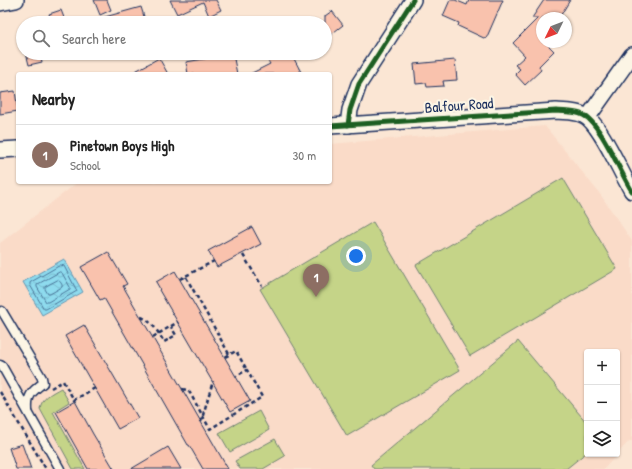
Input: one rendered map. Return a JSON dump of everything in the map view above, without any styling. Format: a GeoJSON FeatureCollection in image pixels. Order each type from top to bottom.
{"type":"FeatureCollection","features":[{"type":"Feature","properties":{"kind":"street"},"geometry":{"type":"LineString","coordinates":[[0,3],[16,0]]}},
{"type":"Feature","properties":{"kind":"street"},"geometry":{"type":"LineString","coordinates":[[348,125],[350,110],[359,84],[413,0]]}},
{"type":"Feature","properties":{"kind":"street"},"geometry":{"type":"LineString","coordinates":[[632,55],[588,118],[600,133],[632,191]]}},
{"type":"Feature","properties":{"kind":"street","name":"Balfour Road"},"geometry":{"type":"LineString","coordinates":[[332,126],[556,111],[584,115],[588,118]]}},
{"type":"Feature","properties":{"kind":"street"},"geometry":{"type":"LineString","coordinates":[[0,150],[16,148]]}},
{"type":"Feature","properties":{"kind":"lane"},"geometry":{"type":"LineString","coordinates":[[2,311],[42,378],[43,383],[32,393],[28,401],[28,412]]}},
{"type":"Feature","properties":{"kind":"lane"},"geometry":{"type":"LineString","coordinates":[[0,365],[2,366],[60,469]]}},
{"type":"Feature","properties":{"kind":"path"},"geometry":{"type":"LineString","coordinates":[[243,255],[262,286]]}},
{"type":"Feature","properties":{"kind":"path"},"geometry":{"type":"LineString","coordinates":[[180,279],[214,262]]}},
{"type":"Feature","properties":{"kind":"path"},"geometry":{"type":"LineString","coordinates":[[186,277],[229,354]]}},
{"type":"Feature","properties":{"kind":"path"},"geometry":{"type":"LineString","coordinates":[[141,317],[154,325],[164,342],[176,335],[171,327]]}},
{"type":"Feature","properties":{"kind":"path"},"geometry":{"type":"LineString","coordinates":[[153,337],[178,322]]}},
{"type":"Feature","properties":{"kind":"path"},"geometry":{"type":"LineString","coordinates":[[182,389],[187,390],[190,393],[210,429],[262,397],[236,351],[225,357]]}},
{"type":"Feature","properties":{"kind":"path"},"geometry":{"type":"LineString","coordinates":[[236,376],[247,370]]}},
{"type":"Feature","properties":{"kind":"path"},"geometry":{"type":"LineString","coordinates":[[201,422],[213,381]]}},
{"type":"Feature","properties":{"kind":"path"},"geometry":{"type":"LineString","coordinates":[[46,390],[63,382],[74,400],[95,388]]}},
{"type":"Feature","properties":{"kind":"path"},"geometry":{"type":"LineString","coordinates":[[0,392],[46,469]]}},
{"type":"Feature","properties":{"kind":"shaded area"},"geometry":{"type":"Polygon","coordinates":[[[545,126],[600,194],[632,241],[632,441],[629,441],[620,451],[620,349],[584,349],[584,457],[615,457],[604,469],[43,469],[0,396],[0,243],[75,184],[332,184],[332,144],[545,126]]]}},
{"type":"Feature","properties":{"kind":"green space"},"geometry":{"type":"Polygon","coordinates":[[[563,178],[617,269],[470,356],[416,265],[563,178]]]}},
{"type":"Feature","properties":{"kind":"green space"},"geometry":{"type":"Polygon","coordinates":[[[373,222],[460,370],[347,436],[260,289],[373,222]]]}},
{"type":"Feature","properties":{"kind":"green space"},"geometry":{"type":"Polygon","coordinates":[[[518,341],[584,419],[584,454],[566,469],[374,469],[371,465],[518,341]]]}},
{"type":"Feature","properties":{"kind":"green space"},"geometry":{"type":"Polygon","coordinates":[[[61,388],[69,402],[53,412],[85,469],[73,469],[40,409],[42,402],[45,399],[61,388]]]}},
{"type":"Feature","properties":{"kind":"green space"},"geometry":{"type":"Polygon","coordinates":[[[259,411],[269,430],[230,452],[219,433],[259,411]]]}},
{"type":"Feature","properties":{"kind":"green space"},"geometry":{"type":"Polygon","coordinates":[[[275,439],[285,456],[263,469],[240,469],[235,461],[275,439]]]}},
{"type":"Feature","properties":{"kind":"water"},"geometry":{"type":"Polygon","coordinates":[[[64,259],[83,292],[42,315],[23,282],[64,259]]]}},
{"type":"Feature","properties":{"kind":"building"},"geometry":{"type":"Polygon","coordinates":[[[94,0],[107,0],[111,10],[100,15],[94,0]]]}},
{"type":"Feature","properties":{"kind":"building"},"geometry":{"type":"Polygon","coordinates":[[[170,0],[216,0],[221,10],[209,16],[203,2],[177,14],[170,0]]]}},
{"type":"Feature","properties":{"kind":"building"},"geometry":{"type":"Polygon","coordinates":[[[450,0],[455,0],[467,5],[469,0],[503,0],[486,39],[458,26],[459,23],[443,16],[450,0]]]}},
{"type":"Feature","properties":{"kind":"building"},"geometry":{"type":"Polygon","coordinates":[[[544,0],[570,0],[563,12],[536,12],[544,0]]]}},
{"type":"Feature","properties":{"kind":"building"},"geometry":{"type":"Polygon","coordinates":[[[141,7],[144,16],[108,16],[141,7]]]}},
{"type":"Feature","properties":{"kind":"building"},"geometry":{"type":"Polygon","coordinates":[[[61,10],[63,16],[50,16],[49,14],[61,10]]]}},
{"type":"Feature","properties":{"kind":"building"},"geometry":{"type":"Polygon","coordinates":[[[332,11],[343,25],[332,34],[332,16],[325,16],[332,11]]]}},
{"type":"Feature","properties":{"kind":"building"},"geometry":{"type":"Polygon","coordinates":[[[536,12],[536,18],[532,18],[536,12]]]}},
{"type":"Feature","properties":{"kind":"building"},"geometry":{"type":"Polygon","coordinates":[[[536,20],[536,48],[551,48],[554,51],[539,66],[541,70],[525,85],[515,74],[520,69],[515,65],[525,56],[513,43],[536,20]]]}},
{"type":"Feature","properties":{"kind":"building"},"geometry":{"type":"Polygon","coordinates":[[[28,60],[42,60],[42,62],[29,65],[28,60]]]}},
{"type":"Feature","properties":{"kind":"building"},"geometry":{"type":"Polygon","coordinates":[[[155,60],[160,60],[167,72],[134,72],[155,60]]]}},
{"type":"Feature","properties":{"kind":"building"},"geometry":{"type":"Polygon","coordinates":[[[198,60],[234,60],[237,72],[188,72],[186,62],[198,60]]]}},
{"type":"Feature","properties":{"kind":"building"},"geometry":{"type":"Polygon","coordinates":[[[268,60],[295,60],[301,72],[254,72],[270,64],[268,60]]]}},
{"type":"Feature","properties":{"kind":"building"},"geometry":{"type":"Polygon","coordinates":[[[455,60],[457,80],[443,81],[444,86],[427,87],[426,83],[416,84],[414,64],[455,60]]]}},
{"type":"Feature","properties":{"kind":"building"},"geometry":{"type":"Polygon","coordinates":[[[15,91],[16,111],[0,114],[0,93],[15,91]]]}},
{"type":"Feature","properties":{"kind":"building"},"geometry":{"type":"Polygon","coordinates":[[[252,227],[261,244],[217,267],[208,251],[252,227]]]}},
{"type":"Feature","properties":{"kind":"building"},"geometry":{"type":"Polygon","coordinates":[[[108,252],[127,284],[123,286],[228,469],[203,469],[104,298],[100,300],[81,267],[108,252]]]}},
{"type":"Feature","properties":{"kind":"building"},"geometry":{"type":"Polygon","coordinates":[[[175,271],[250,401],[230,412],[159,290],[160,289],[156,282],[175,271]]]}},
{"type":"Feature","properties":{"kind":"building"},"geometry":{"type":"Polygon","coordinates":[[[84,325],[138,418],[118,429],[65,336],[84,325]]]}},
{"type":"Feature","properties":{"kind":"building"},"geometry":{"type":"Polygon","coordinates":[[[75,401],[114,469],[88,469],[56,412],[75,401]]]}},
{"type":"Feature","properties":{"kind":"building"},"geometry":{"type":"Polygon","coordinates":[[[22,444],[31,469],[16,469],[9,448],[22,444]]]}},
{"type":"Feature","properties":{"kind":"building"},"geometry":{"type":"Polygon","coordinates":[[[168,447],[181,469],[131,469],[168,447]]]}},
{"type":"Feature","properties":{"kind":"cycle path"},"geometry":{"type":"LineString","coordinates":[[348,125],[350,110],[359,84],[413,0]]}},
{"type":"Feature","properties":{"kind":"cycle path"},"geometry":{"type":"LineString","coordinates":[[332,126],[556,111],[577,113],[590,120],[596,127],[610,149],[632,191]]}},
{"type":"Feature","properties":{"kind":"place","name":"Pinetown Boys High"},"geometry":{"type":"Point","coordinates":[316,297]}}]}
